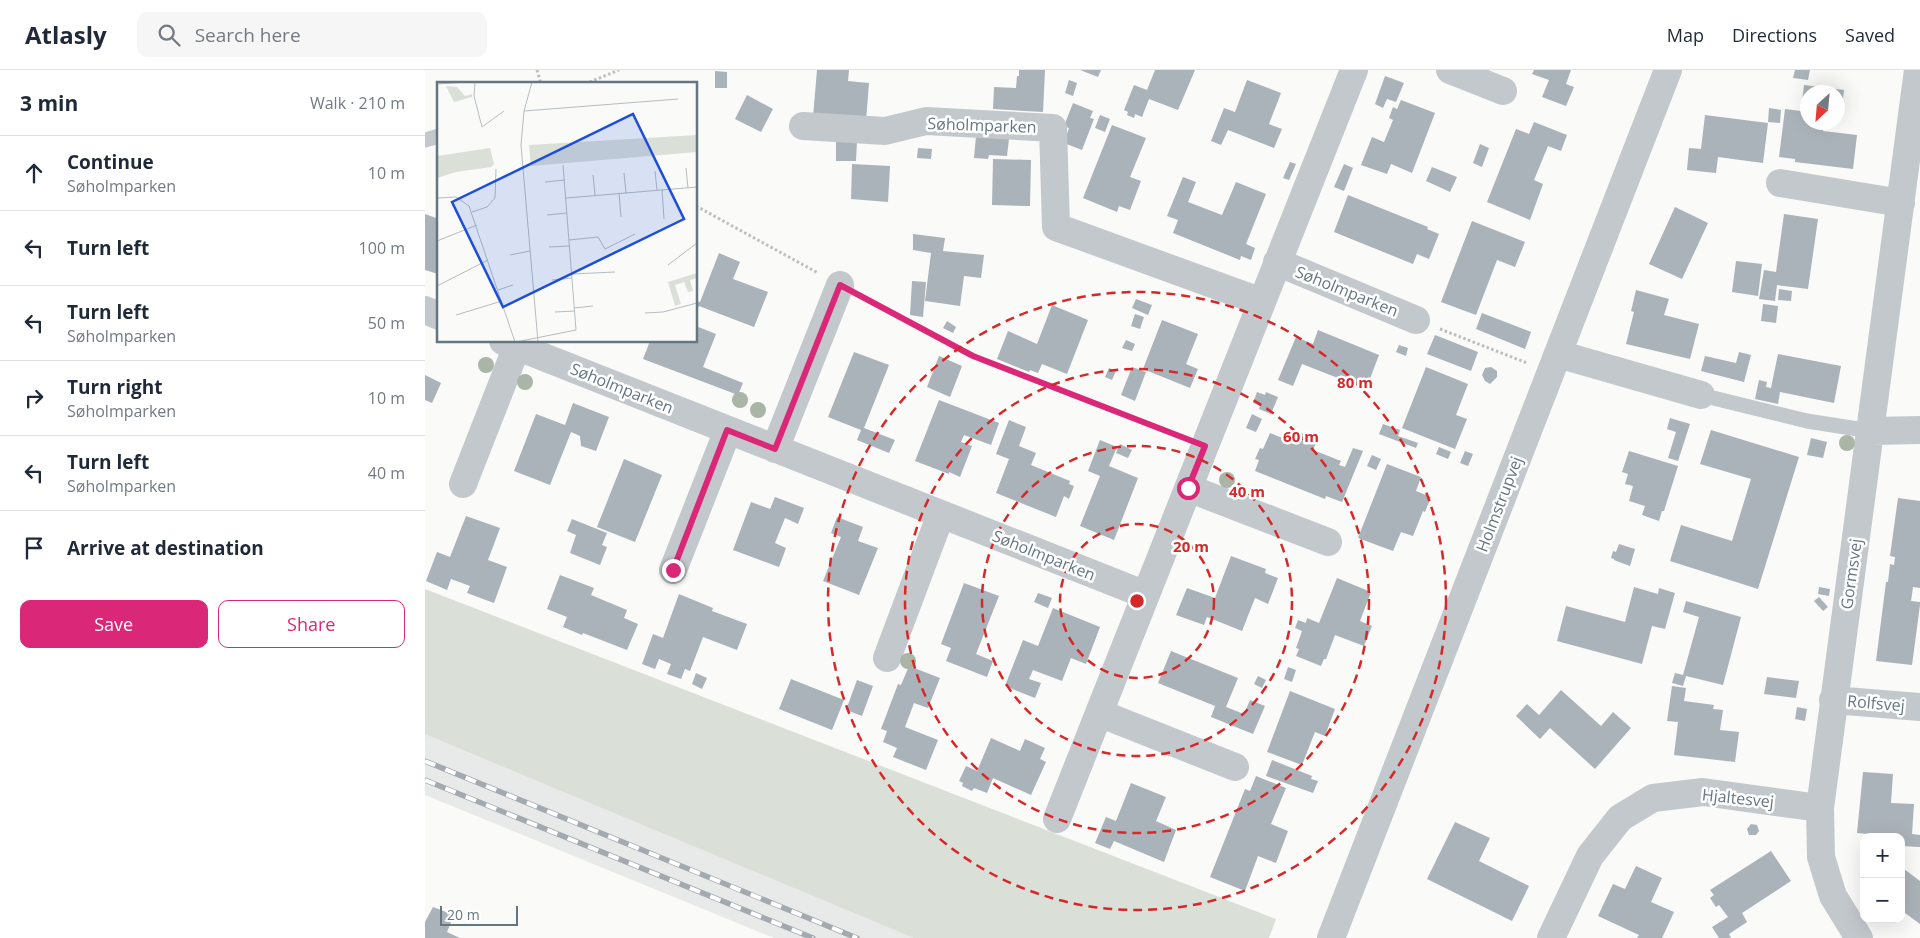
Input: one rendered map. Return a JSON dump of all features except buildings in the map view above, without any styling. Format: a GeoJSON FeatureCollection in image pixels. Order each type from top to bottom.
{"type":"FeatureCollection","features":[{"type":"Feature","properties":{"kind":"street","name":"Søholmparken"},"geometry":{"type":"LineString","coordinates":[[1057,819],[1353,70]]}},
{"type":"Feature","properties":{"kind":"street"},"geometry":{"type":"LineString","coordinates":[[1450,70],[1503,91]]}},
{"type":"Feature","properties":{"kind":"street","name":"Holmstrupvej"},"geometry":{"type":"LineString","coordinates":[[1331,938],[1668,70]]}},
{"type":"Feature","properties":{"kind":"street","name":"Gormsvej"},"geometry":{"type":"LineString","coordinates":[[1859,938],[1853,932],[1833,896],[1821,857],[1820,808],[1901,203],[1916,112],[1918,70]]}},
{"type":"Feature","properties":{"kind":"street","name":"Søholmparken"},"geometry":{"type":"LineString","coordinates":[[803,126],[885,131],[926,121],[1053,128],[1057,227],[1262,302]]}},
{"type":"Feature","properties":{"kind":"street"},"geometry":{"type":"LineString","coordinates":[[1779,183],[1901,203]]}},
{"type":"Feature","properties":{"kind":"street","name":"Søholmparken"},"geometry":{"type":"LineString","coordinates":[[1277,262],[1416,320]]}},
{"type":"Feature","properties":{"kind":"street"},"geometry":{"type":"LineString","coordinates":[[775,449],[840,285]]}},
{"type":"Feature","properties":{"kind":"street"},"geometry":{"type":"LineString","coordinates":[[425,310],[437,315]]}},
{"type":"Feature","properties":{"kind":"street","name":"Søholmparken"},"geometry":{"type":"LineString","coordinates":[[463,484],[510,344],[1146,595]]}},
{"type":"Feature","properties":{"kind":"street"},"geometry":{"type":"LineString","coordinates":[[1554,363],[1701,395]]}},
{"type":"Feature","properties":{"kind":"street"},"geometry":{"type":"LineString","coordinates":[[673,570],[727,430]]}},
{"type":"Feature","properties":{"kind":"street"},"geometry":{"type":"LineString","coordinates":[[1871,431],[1920,430]]}},
{"type":"Feature","properties":{"kind":"street"},"geometry":{"type":"LineString","coordinates":[[1188,488],[1328,542]]}},
{"type":"Feature","properties":{"kind":"street"},"geometry":{"type":"LineString","coordinates":[[887,658],[941,514]]}},
{"type":"Feature","properties":{"kind":"street","name":"Rolfsvej"},"geometry":{"type":"LineString","coordinates":[[1833,700],[1920,707]]}},
{"type":"Feature","properties":{"kind":"street"},"geometry":{"type":"LineString","coordinates":[[1099,713],[1235,767]]}},
{"type":"Feature","properties":{"kind":"street","name":"Hjaltesvej"},"geometry":{"type":"LineString","coordinates":[[1551,938],[1590,856],[1620,818],[1653,798],[1703,792],[1820,808]]}},
{"type":"Feature","properties":{"kind":"lane"},"geometry":{"type":"LineString","coordinates":[[1701,395],[1807,420],[1871,431]]}},
{"type":"Feature","properties":{"kind":"path"},"geometry":{"type":"LineString","coordinates":[[590,82],[619,70]]}},
{"type":"Feature","properties":{"kind":"path"},"geometry":{"type":"LineString","coordinates":[[697,207],[973,356],[1205,446]]}},
{"type":"Feature","properties":{"kind":"path"},"geometry":{"type":"LineString","coordinates":[[1416,320],[1554,363]]}},
{"type":"Feature","properties":{"kind":"shaded area"},"geometry":{"type":"Polygon","coordinates":[[[425,589],[1276,919],[1269,938],[914,938],[425,734],[425,589]]]}},
{"type":"Feature","properties":{"kind":"shaded area"},"geometry":{"type":"Polygon","coordinates":[[[425,730],[918,938],[774,938],[425,795],[425,730]]]}},
{"type":"Feature","properties":{"kind":"railway"},"geometry":{"type":"LineString","coordinates":[[425,761],[857,938]]}},
{"type":"Feature","properties":{"kind":"railway"},"geometry":{"type":"LineString","coordinates":[[425,780],[813,938]]}},
{"type":"Feature","properties":{"kind":"route"},"geometry":{"type":"LineString","coordinates":[[673,570],[727,430],[775,449],[840,285],[973,356],[1205,446],[1188,488]]}}]}
